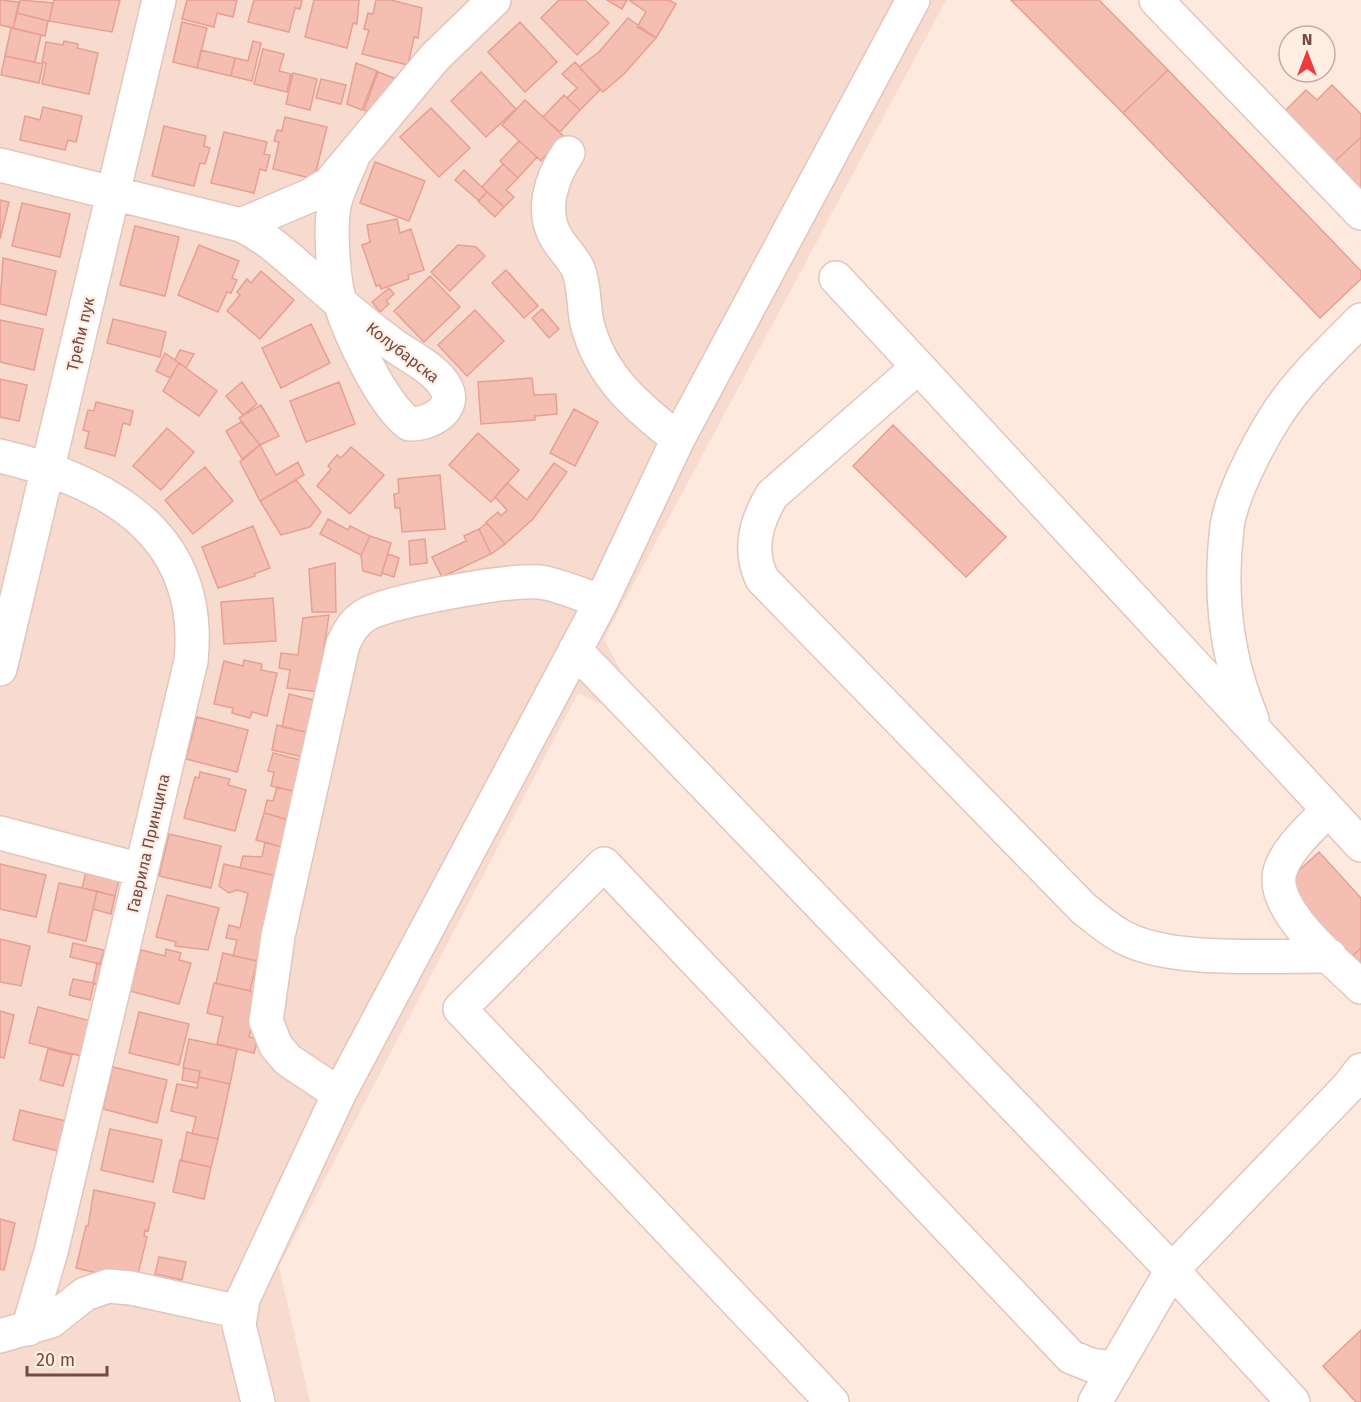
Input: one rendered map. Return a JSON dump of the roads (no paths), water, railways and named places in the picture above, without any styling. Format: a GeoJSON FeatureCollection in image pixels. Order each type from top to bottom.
{"type":"FeatureCollection","features":[{"type":"Feature","properties":{"kind":"street","name":"Трећи пук"},"geometry":{"type":"LineString","coordinates":[[0,669],[159,0]]}},
{"type":"Feature","properties":{"kind":"street"},"geometry":{"type":"LineString","coordinates":[[258,1402],[239,1325],[243,1299],[339,1094],[601,602],[678,439],[913,0]]}},
{"type":"Feature","properties":{"kind":"street"},"geometry":{"type":"LineString","coordinates":[[1156,0],[1361,213]]}},
{"type":"Feature","properties":{"kind":"street"},"geometry":{"type":"LineString","coordinates":[[241,225],[329,184],[435,57],[487,2]]}},
{"type":"Feature","properties":{"kind":"street"},"geometry":{"type":"LineString","coordinates":[[568,153],[554,179],[549,199],[549,221],[557,241],[577,267],[594,345],[601,362],[638,407],[678,439]]}},
{"type":"Feature","properties":{"kind":"street"},"geometry":{"type":"LineString","coordinates":[[0,165],[241,225],[265,236],[339,301],[332,235],[334,206],[352,159]]}},
{"type":"Feature","properties":{"kind":"street"},"geometry":{"type":"LineString","coordinates":[[836,278],[1361,845]]}},
{"type":"Feature","properties":{"kind":"street"},"geometry":{"type":"LineString","coordinates":[[1258,735],[1242,694],[1229,646],[1223,606],[1227,526],[1241,485],[1274,419],[1318,363],[1361,320]]}},
{"type":"Feature","properties":{"kind":"street"},"geometry":{"type":"LineString","coordinates":[[918,367],[772,495],[759,517],[755,537],[754,563],[762,579],[1084,909],[1121,937],[1153,949],[1178,954],[1330,956]]}},
{"type":"Feature","properties":{"kind":"street","name":"Гаврила Принципа"},"geometry":{"type":"LineString","coordinates":[[0,456],[48,467],[118,503],[137,516],[169,552],[188,594],[192,616],[191,661],[51,1252],[14,1332]]}},
{"type":"Feature","properties":{"kind":"street"},"geometry":{"type":"LineString","coordinates":[[339,1094],[288,1060],[276,1046],[266,1021],[278,936],[343,644],[352,626],[368,614],[394,605],[514,581],[542,582],[601,602]]}},
{"type":"Feature","properties":{"kind":"street"},"geometry":{"type":"LineString","coordinates":[[575,651],[1172,1270],[1293,1402]]}},
{"type":"Feature","properties":{"kind":"street"},"geometry":{"type":"LineString","coordinates":[[1328,810],[1295,845],[1280,872],[1281,899],[1293,918],[1361,987]]}},
{"type":"Feature","properties":{"kind":"street"},"geometry":{"type":"LineString","coordinates":[[0,833],[141,870]]}},
{"type":"Feature","properties":{"kind":"street"},"geometry":{"type":"LineString","coordinates":[[832,1402],[460,1009],[604,864],[1071,1357],[1091,1365],[1115,1368]]}},
{"type":"Feature","properties":{"kind":"street"},"geometry":{"type":"LineString","coordinates":[[1095,1402],[1172,1270],[1349,1086],[1361,1070]]}},
{"type":"Feature","properties":{"kind":"street"},"geometry":{"type":"LineString","coordinates":[[14,1332],[51,1321],[85,1294],[108,1286],[131,1288],[240,1312]]}}]}
